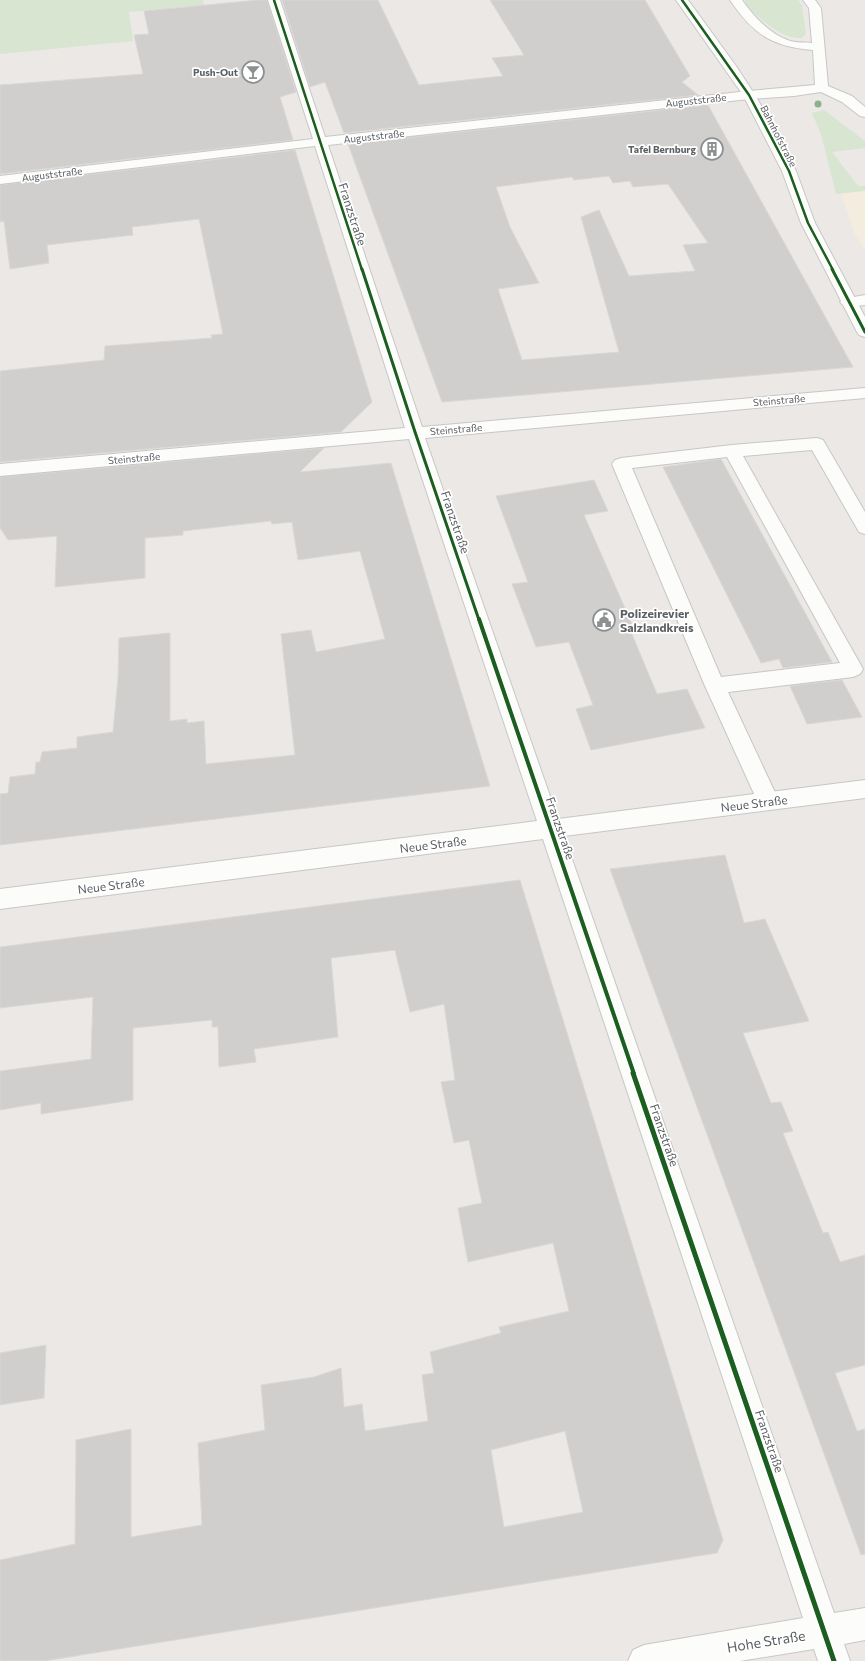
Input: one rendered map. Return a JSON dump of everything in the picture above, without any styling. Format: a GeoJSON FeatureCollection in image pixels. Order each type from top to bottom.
{"type":"FeatureCollection","features":[{"type":"Feature","properties":{"kind":"street","name":"Franzstraße"},"geometry":{"type":"LineString","coordinates":[[274,0],[319,142],[415,432],[834,1661]]}},
{"type":"Feature","properties":{"kind":"street","name":"Bahnhofstraße"},"geometry":{"type":"LineString","coordinates":[[682,0],[726,60],[749,95],[789,171],[808,223],[865,332]]}},
{"type":"Feature","properties":{"kind":"street"},"geometry":{"type":"LineString","coordinates":[[736,0],[742,10],[777,40],[788,44],[817,47]]}},
{"type":"Feature","properties":{"kind":"street"},"geometry":{"type":"LineString","coordinates":[[809,0],[815,8],[817,47],[822,88],[847,99],[865,112]]}},
{"type":"Feature","properties":{"kind":"street","name":"Auguststraße"},"geometry":{"type":"LineString","coordinates":[[0,180],[319,142],[822,88]]}},
{"type":"Feature","properties":{"kind":"street"},"geometry":{"type":"LineString","coordinates":[[848,302],[865,300]]}},
{"type":"Feature","properties":{"kind":"street","name":"Steinstraße"},"geometry":{"type":"LineString","coordinates":[[0,470],[865,393]]}},
{"type":"Feature","properties":{"kind":"street"},"geometry":{"type":"LineString","coordinates":[[768,801],[715,686],[621,464],[732,451],[817,444],[865,528]]}},
{"type":"Feature","properties":{"kind":"street"},"geometry":{"type":"LineString","coordinates":[[715,686],[859,668],[732,451]]}},
{"type":"Feature","properties":{"kind":"street","name":"Neue Straße"},"geometry":{"type":"LineString","coordinates":[[0,899],[865,789]]}},
{"type":"Feature","properties":{"kind":"street","name":"Hohe Straße"},"geometry":{"type":"LineString","coordinates":[[644,1661],[865,1624]]}},
{"type":"Feature","properties":{"kind":"shaded area"},"geometry":{"type":"Polygon","coordinates":[[[865,190],[865,250],[855,235],[841,193],[865,190]]]}},
{"type":"Feature","properties":{"kind":"green space"},"geometry":{"type":"Polygon","coordinates":[[[0,0],[203,0],[204,5],[129,12],[133,41],[0,54],[0,0]]]}},
{"type":"Feature","properties":{"kind":"green space"},"geometry":{"type":"Polygon","coordinates":[[[745,0],[798,0],[802,6],[806,34],[802,38],[779,32],[746,6],[745,0]]]}},
{"type":"Feature","properties":{"kind":"green space"},"geometry":{"type":"Polygon","coordinates":[[[824,110],[865,141],[865,148],[832,152],[858,186],[865,186],[865,191],[836,194],[821,134],[812,113],[824,110]]]}},
{"type":"Feature","properties":{"kind":"building"},"geometry":{"type":"Polygon","coordinates":[[[267,0],[296,92],[280,97],[293,140],[0,174],[0,85],[143,74],[134,35],[149,34],[144,11],[267,0]]]}},
{"type":"Feature","properties":{"kind":"building"},"geometry":{"type":"Polygon","coordinates":[[[282,0],[378,0],[419,85],[503,76],[492,58],[524,55],[490,0],[645,0],[690,76],[682,82],[698,95],[344,133],[325,82],[310,87],[282,0]]]}},
{"type":"Feature","properties":{"kind":"building"},"geometry":{"type":"Polygon","coordinates":[[[708,105],[853,367],[442,402],[348,144],[708,105]],[[609,176],[574,180],[572,177],[496,187],[510,227],[539,283],[498,289],[522,360],[619,352],[581,217],[599,210],[629,276],[695,271],[683,245],[708,243],[668,184],[633,187],[630,181],[613,183],[609,176]]]}},
{"type":"Feature","properties":{"kind":"building"},"geometry":{"type":"Polygon","coordinates":[[[295,150],[372,402],[341,432],[0,462],[0,371],[104,360],[105,346],[212,338],[211,335],[223,334],[199,219],[132,227],[133,235],[47,245],[49,263],[10,269],[4,221],[0,222],[0,185],[295,150]]]}},
{"type":"Feature","properties":{"kind":"building"},"geometry":{"type":"Polygon","coordinates":[[[324,448],[300,472],[391,463],[490,786],[0,845],[0,794],[8,793],[10,777],[35,774],[36,762],[40,762],[42,752],[77,748],[77,737],[113,732],[118,678],[119,638],[170,633],[170,721],[187,719],[187,723],[204,721],[206,764],[295,755],[281,634],[311,630],[316,652],[385,639],[360,551],[298,560],[292,522],[272,524],[271,521],[183,531],[183,535],[145,538],[145,578],[55,587],[57,536],[8,540],[0,528],[0,477],[324,448]]]}},
{"type":"Feature","properties":{"kind":"building"},"geometry":{"type":"Polygon","coordinates":[[[721,459],[832,662],[783,668],[779,659],[761,663],[663,467],[721,459]]]}},
{"type":"Feature","properties":{"kind":"building"},"geometry":{"type":"Polygon","coordinates":[[[594,480],[608,511],[584,515],[635,631],[631,632],[657,694],[687,689],[705,728],[591,750],[576,709],[593,705],[569,642],[536,647],[512,584],[528,582],[496,496],[594,480]]]}},
{"type":"Feature","properties":{"kind":"building"},"geometry":{"type":"Polygon","coordinates":[[[842,680],[862,717],[807,724],[790,686],[842,680]]]}},
{"type":"Feature","properties":{"kind":"building"},"geometry":{"type":"Polygon","coordinates":[[[725,855],[744,923],[765,919],[809,1021],[743,1033],[771,1103],[781,1102],[793,1131],[783,1133],[823,1233],[828,1232],[840,1262],[865,1255],[865,1365],[835,1373],[857,1431],[865,1429],[865,1554],[861,1555],[610,869],[725,855]]]}},
{"type":"Feature","properties":{"kind":"building"},"geometry":{"type":"Polygon","coordinates":[[[520,880],[723,1540],[717,1553],[44,1661],[0,1661],[0,1560],[75,1544],[76,1440],[131,1429],[131,1537],[202,1525],[198,1443],[265,1430],[261,1385],[314,1377],[341,1368],[344,1407],[362,1404],[365,1431],[428,1421],[422,1375],[434,1373],[430,1352],[501,1333],[499,1327],[569,1311],[553,1243],[468,1262],[458,1208],[482,1203],[469,1140],[454,1143],[441,1082],[455,1080],[444,1004],[410,1012],[395,950],[331,958],[338,1037],[254,1049],[256,1062],[219,1067],[218,1027],[212,1027],[212,1020],[133,1028],[133,1100],[41,1114],[41,1103],[0,1110],[0,1071],[91,1059],[93,997],[0,1008],[0,947],[520,880]],[[565,1431],[491,1450],[504,1527],[583,1512],[565,1431]]]}},
{"type":"Feature","properties":{"kind":"building"},"geometry":{"type":"Polygon","coordinates":[[[46,1345],[44,1398],[0,1405],[0,1353],[46,1345]]]}},
{"type":"Feature","properties":{"kind":"cycle path"},"geometry":{"type":"LineString","coordinates":[[274,0],[415,432],[834,1661]]}},
{"type":"Feature","properties":{"kind":"cycle path"},"geometry":{"type":"LineString","coordinates":[[682,0],[749,95],[789,171],[808,223],[865,332]]}},
{"type":"Feature","properties":{"kind":"place","name":"Push-Out"},"geometry":{"type":"Point","coordinates":[253,72]}},
{"type":"Feature","properties":{"kind":"place","name":"Tafel Bernburg"},"geometry":{"type":"Point","coordinates":[712,149]}},
{"type":"Feature","properties":{"kind":"place","name":"Polizeirevier Salzlandkreis"},"geometry":{"type":"Point","coordinates":[604,620]}}]}
